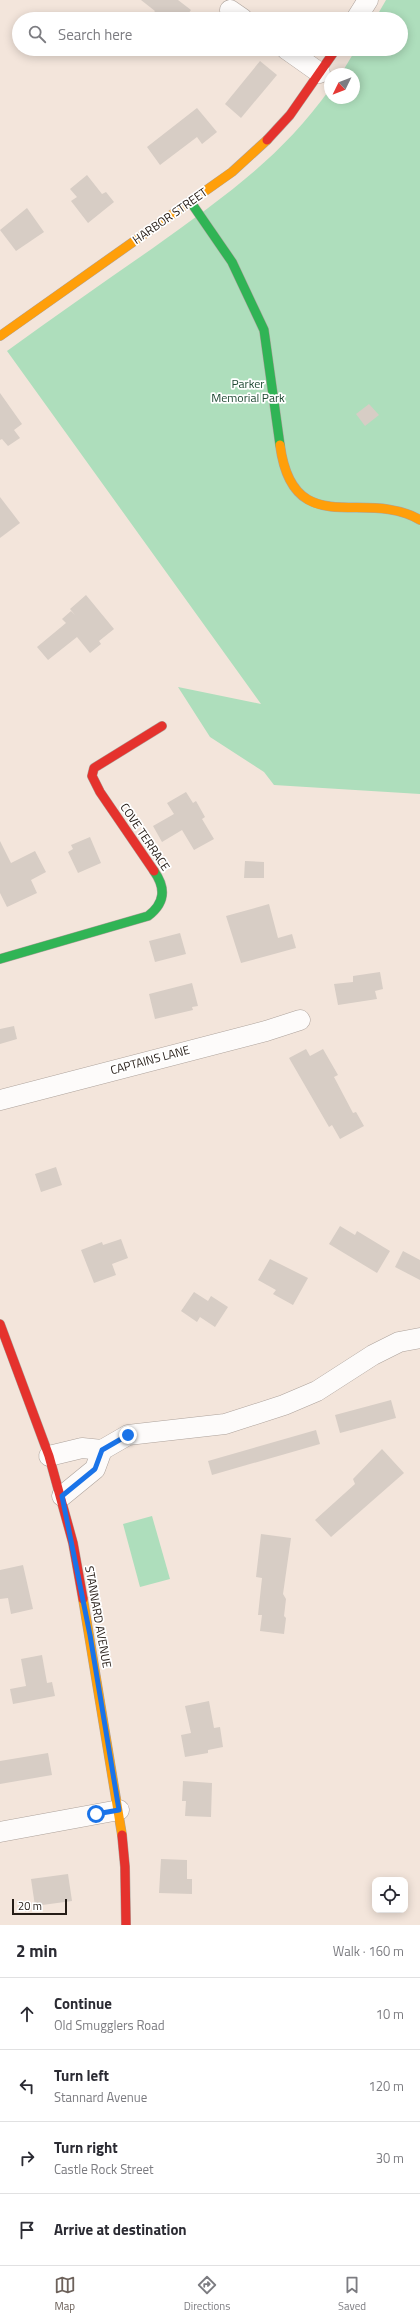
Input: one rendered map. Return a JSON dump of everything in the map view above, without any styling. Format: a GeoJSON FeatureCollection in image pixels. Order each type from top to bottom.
{"type":"FeatureCollection","features":[{"type":"Feature","properties":{"kind":"street"},"geometry":{"type":"LineString","coordinates":[[360,12],[368,0]]}},
{"type":"Feature","properties":{"kind":"street"},"geometry":{"type":"LineString","coordinates":[[296,56],[320,73]]}},
{"type":"Feature","properties":{"kind":"street","name":"HARBOR STREET"},"geometry":{"type":"LineString","coordinates":[[0,336],[232,172],[269,139],[290,115],[331,56]]}},
{"type":"Feature","properties":{"kind":"street"},"geometry":{"type":"LineString","coordinates":[[190,201],[232,262],[264,330],[282,463],[286,479],[296,493],[314,503],[332,508],[404,512],[420,520]]}},
{"type":"Feature","properties":{"kind":"street","name":"COVE TERRACE"},"geometry":{"type":"LineString","coordinates":[[0,959],[148,916],[157,910],[162,902],[164,892],[160,880],[100,792],[92,776],[94,768],[162,726]]}},
{"type":"Feature","properties":{"kind":"street","name":"CAPTAINS LANE"},"geometry":{"type":"LineString","coordinates":[[0,1100],[266,1031],[300,1020]]}},
{"type":"Feature","properties":{"kind":"street","name":"STANNARD AVENUE"},"geometry":{"type":"LineString","coordinates":[[0,1324],[50,1456],[62,1496],[87,1620],[119,1810],[125,1867],[126,1925]]}},
{"type":"Feature","properties":{"kind":"street"},"geometry":{"type":"LineString","coordinates":[[50,1456],[82,1448],[102,1450],[128,1435],[225,1424],[284,1405],[317,1391],[373,1355],[399,1342],[420,1338]]}},
{"type":"Feature","properties":{"kind":"street"},"geometry":{"type":"LineString","coordinates":[[62,1496],[95,1469],[102,1450]]}},
{"type":"Feature","properties":{"kind":"street"},"geometry":{"type":"LineString","coordinates":[[0,1832],[119,1810]]}},
{"type":"Feature","properties":{"kind":"green space","name":"Parker Memorial Park"},"geometry":{"type":"Polygon","coordinates":[[[386,0],[420,0],[420,794],[274,785],[264,772],[210,737],[178,687],[261,704],[7,351],[153,248],[226,194],[291,137],[324,97],[324,104],[360,104],[360,68],[345,68],[352,56],[408,56],[408,12],[379,12],[386,0]]]}},
{"type":"Feature","properties":{"kind":"green space"},"geometry":{"type":"Polygon","coordinates":[[[152,1516],[170,1579],[140,1587],[123,1524],[152,1516]]]}},
{"type":"Feature","properties":{"kind":"building"},"geometry":{"type":"Polygon","coordinates":[[[141,0],[178,0],[191,10],[189,12],[154,12],[155,11],[141,0]]]}},
{"type":"Feature","properties":{"kind":"building"},"geometry":{"type":"Polygon","coordinates":[[[260,61],[277,75],[241,118],[225,104],[260,61]]]}},
{"type":"Feature","properties":{"kind":"building"},"geometry":{"type":"Polygon","coordinates":[[[197,108],[217,132],[202,144],[197,137],[160,165],[147,147],[197,108]]]}},
{"type":"Feature","properties":{"kind":"building"},"geometry":{"type":"Polygon","coordinates":[[[87,175],[102,194],[106,192],[114,202],[88,223],[71,201],[77,197],[70,189],[87,175]]]}},
{"type":"Feature","properties":{"kind":"building"},"geometry":{"type":"Polygon","coordinates":[[[27,208],[44,232],[16,251],[0,230],[27,208]]]}},
{"type":"Feature","properties":{"kind":"building"},"geometry":{"type":"Polygon","coordinates":[[[0,393],[22,424],[14,430],[20,438],[8,446],[2,439],[0,440],[0,393]]]}},
{"type":"Feature","properties":{"kind":"building"},"geometry":{"type":"Polygon","coordinates":[[[369,404],[379,415],[365,426],[356,414],[369,404]]]}},
{"type":"Feature","properties":{"kind":"building"},"geometry":{"type":"Polygon","coordinates":[[[0,497],[20,523],[0,538],[0,497]]]}},
{"type":"Feature","properties":{"kind":"building"},"geometry":{"type":"Polygon","coordinates":[[[86,595],[114,629],[99,641],[101,644],[90,653],[77,637],[48,660],[37,647],[66,623],[62,619],[71,611],[75,615],[70,609],[86,595]]]}},
{"type":"Feature","properties":{"kind":"building"},"geometry":{"type":"Polygon","coordinates":[[[186,792],[193,803],[196,801],[205,817],[202,819],[214,839],[194,850],[182,830],[162,842],[153,826],[174,814],[167,803],[186,792]]]}},
{"type":"Feature","properties":{"kind":"building"},"geometry":{"type":"Polygon","coordinates":[[[90,837],[101,863],[78,873],[68,852],[73,849],[71,845],[90,837]]]}},
{"type":"Feature","properties":{"kind":"building"},"geometry":{"type":"Polygon","coordinates":[[[0,841],[11,863],[35,851],[46,872],[31,880],[37,893],[7,907],[0,893],[0,841]]]}},
{"type":"Feature","properties":{"kind":"building"},"geometry":{"type":"Polygon","coordinates":[[[245,861],[264,862],[264,878],[244,878],[245,861]]]}},
{"type":"Feature","properties":{"kind":"building"},"geometry":{"type":"Polygon","coordinates":[[[269,904],[278,938],[292,934],[296,948],[241,963],[226,916],[269,904]]]}},
{"type":"Feature","properties":{"kind":"building"},"geometry":{"type":"Polygon","coordinates":[[[180,933],[186,954],[155,962],[149,941],[180,933]]]}},
{"type":"Feature","properties":{"kind":"building"},"geometry":{"type":"Polygon","coordinates":[[[380,972],[383,989],[375,991],[377,999],[338,1005],[334,984],[353,982],[353,976],[380,972]]]}},
{"type":"Feature","properties":{"kind":"building"},"geometry":{"type":"Polygon","coordinates":[[[192,983],[198,1006],[192,1007],[193,1010],[155,1019],[149,994],[192,983]]]}},
{"type":"Feature","properties":{"kind":"building"},"geometry":{"type":"Polygon","coordinates":[[[14,1026],[17,1039],[0,1044],[0,1029],[14,1026]]]}},
{"type":"Feature","properties":{"kind":"building"},"geometry":{"type":"Polygon","coordinates":[[[306,1049],[310,1056],[323,1049],[338,1075],[334,1077],[353,1113],[356,1112],[364,1126],[340,1139],[332,1125],[329,1127],[289,1058],[306,1049]]]}},
{"type":"Feature","properties":{"kind":"building"},"geometry":{"type":"Polygon","coordinates":[[[56,1167],[62,1185],[41,1192],[35,1174],[56,1167]]]}},
{"type":"Feature","properties":{"kind":"building"},"geometry":{"type":"Polygon","coordinates":[[[340,1226],[355,1235],[357,1231],[390,1251],[377,1273],[329,1244],[340,1226]]]}},
{"type":"Feature","properties":{"kind":"building"},"geometry":{"type":"Polygon","coordinates":[[[121,1239],[128,1258],[112,1264],[116,1275],[94,1283],[81,1250],[102,1242],[103,1245],[121,1239]]]}},
{"type":"Feature","properties":{"kind":"building"},"geometry":{"type":"Polygon","coordinates":[[[403,1251],[420,1260],[420,1280],[395,1267],[403,1251]]]}},
{"type":"Feature","properties":{"kind":"building"},"geometry":{"type":"Polygon","coordinates":[[[270,1259],[308,1278],[293,1305],[273,1294],[276,1290],[258,1280],[270,1259]]]}},
{"type":"Feature","properties":{"kind":"building"},"geometry":{"type":"Polygon","coordinates":[[[194,1292],[208,1301],[211,1296],[228,1307],[215,1327],[200,1317],[197,1322],[181,1311],[194,1292]]]}},
{"type":"Feature","properties":{"kind":"building"},"geometry":{"type":"Polygon","coordinates":[[[391,1400],[396,1418],[340,1433],[335,1415],[391,1400]]]}},
{"type":"Feature","properties":{"kind":"building"},"geometry":{"type":"Polygon","coordinates":[[[316,1430],[320,1444],[212,1475],[208,1461],[316,1430]]]}},
{"type":"Feature","properties":{"kind":"building"},"geometry":{"type":"Polygon","coordinates":[[[382,1449],[404,1473],[331,1537],[315,1520],[355,1484],[353,1479],[382,1449]]]}},
{"type":"Feature","properties":{"kind":"building"},"geometry":{"type":"Polygon","coordinates":[[[261,1534],[291,1538],[283,1594],[286,1599],[284,1634],[260,1631],[262,1615],[258,1615],[262,1578],[256,1577],[261,1534]]]}},
{"type":"Feature","properties":{"kind":"building"},"geometry":{"type":"Polygon","coordinates":[[[23,1565],[33,1609],[11,1614],[8,1598],[0,1599],[0,1570],[23,1565]]]}},
{"type":"Feature","properties":{"kind":"building"},"geometry":{"type":"Polygon","coordinates":[[[42,1655],[47,1683],[52,1682],[55,1696],[13,1704],[10,1689],[26,1686],[21,1659],[42,1655]]]}},
{"type":"Feature","properties":{"kind":"building"},"geometry":{"type":"Polygon","coordinates":[[[209,1701],[214,1728],[220,1727],[223,1747],[208,1750],[208,1753],[185,1757],[181,1735],[191,1733],[185,1706],[209,1701]]]}},
{"type":"Feature","properties":{"kind":"building"},"geometry":{"type":"Polygon","coordinates":[[[48,1753],[52,1775],[0,1784],[0,1761],[48,1753]]]}},
{"type":"Feature","properties":{"kind":"building"},"geometry":{"type":"Polygon","coordinates":[[[183,1781],[212,1783],[211,1817],[185,1816],[186,1801],[182,1801],[183,1781]]]}},
{"type":"Feature","properties":{"kind":"building"},"geometry":{"type":"Polygon","coordinates":[[[161,1859],[187,1860],[187,1879],[192,1879],[192,1894],[159,1893],[161,1859]]]}},
{"type":"Feature","properties":{"kind":"building"},"geometry":{"type":"Polygon","coordinates":[[[68,1874],[72,1901],[35,1906],[31,1879],[68,1874]]]}},
{"type":"Feature","properties":{"kind":"traffic: fast"},"geometry":{"type":"LineString","coordinates":[[190,201],[232,262],[264,330],[280,445]]}},
{"type":"Feature","properties":{"kind":"traffic: fast"},"geometry":{"type":"LineString","coordinates":[[0,959],[148,916],[158,906],[162,895],[161,883],[154,871]]}},
{"type":"Feature","properties":{"kind":"traffic: slow"},"geometry":{"type":"LineString","coordinates":[[0,336],[232,172],[267,140]]}},
{"type":"Feature","properties":{"kind":"traffic: slow"},"geometry":{"type":"LineString","coordinates":[[280,445],[287,475],[300,493],[316,503],[334,507],[377,508],[399,511],[420,520]]}},
{"type":"Feature","properties":{"kind":"traffic: slow"},"geometry":{"type":"LineString","coordinates":[[83,1599],[122,1835]]}},
{"type":"Feature","properties":{"kind":"traffic: jam"},"geometry":{"type":"LineString","coordinates":[[267,140],[290,115],[331,56]]}},
{"type":"Feature","properties":{"kind":"traffic: jam"},"geometry":{"type":"LineString","coordinates":[[154,871],[100,792],[92,776],[94,768],[162,726]]}},
{"type":"Feature","properties":{"kind":"traffic: jam"},"geometry":{"type":"LineString","coordinates":[[0,1324],[49,1456],[73,1543],[83,1599]]}},
{"type":"Feature","properties":{"kind":"traffic: jam"},"geometry":{"type":"LineString","coordinates":[[122,1835],[125,1867],[126,1925]]}},
{"type":"Feature","properties":{"kind":"route"},"geometry":{"type":"LineString","coordinates":[[96,1814],[119,1810],[90,1635],[73,1543],[62,1496],[95,1469],[102,1450],[128,1435]]}}]}
